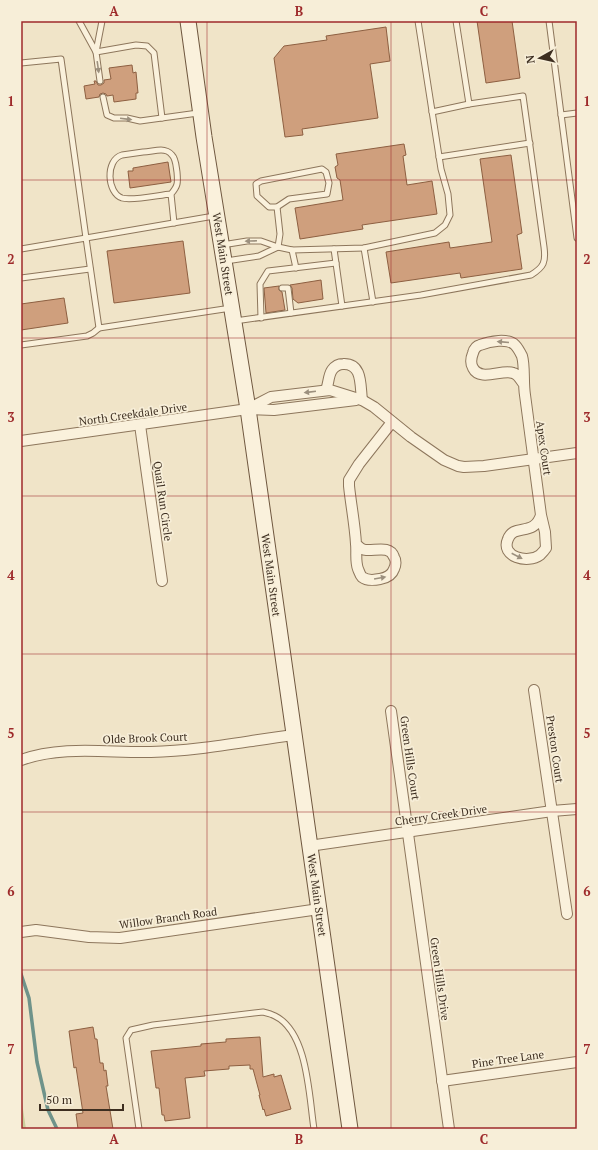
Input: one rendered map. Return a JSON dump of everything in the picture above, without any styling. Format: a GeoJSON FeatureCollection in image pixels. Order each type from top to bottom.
{"type":"FeatureCollection","features":[{"type":"Feature","properties":{"kind":"main road","name":"West Main Street"},"geometry":{"type":"LineString","coordinates":[[188,21],[248,409],[350,1129]]}},
{"type":"Feature","properties":{"kind":"street","name":"Apex Court"},"geometry":{"type":"LineString","coordinates":[[523,383],[518,375],[513,373],[488,374],[476,372],[471,363],[474,350],[477,346],[486,342],[507,342],[514,344],[519,349],[522,356],[523,383],[541,516],[545,532],[546,548],[539,556],[534,558],[525,560],[514,557],[506,544],[509,536],[517,530],[531,528],[536,525],[541,516]]}},
{"type":"Feature","properties":{"kind":"street"},"geometry":{"type":"LineString","coordinates":[[326,390],[329,385],[329,377],[334,367],[340,364],[350,364],[355,367],[359,373],[362,400]]}},
{"type":"Feature","properties":{"kind":"street"},"geometry":{"type":"LineString","coordinates":[[248,409],[271,397],[330,390],[362,400],[374,407],[444,460],[458,466],[472,467],[577,453]]}},
{"type":"Feature","properties":{"kind":"street"},"geometry":{"type":"LineString","coordinates":[[248,409],[274,410],[362,400]]}},
{"type":"Feature","properties":{"kind":"street","name":"North Creekdale Drive"},"geometry":{"type":"LineString","coordinates":[[21,441],[248,409]]}},
{"type":"Feature","properties":{"kind":"street"},"geometry":{"type":"LineString","coordinates":[[356,544],[365,550],[386,550],[391,552],[395,561],[394,571],[386,577],[378,580],[370,580],[361,576],[356,560],[356,544],[349,480],[359,464],[392,422]]}},
{"type":"Feature","properties":{"kind":"street","name":"Quail Run Circle"},"geometry":{"type":"LineString","coordinates":[[140,425],[162,581]]}},
{"type":"Feature","properties":{"kind":"street","name":"Preston Court"},"geometry":{"type":"LineString","coordinates":[[534,690],[567,914]]}},
{"type":"Feature","properties":{"kind":"street","name":"Green Hills Court"},"geometry":{"type":"LineString","coordinates":[[391,711],[408,832]]}},
{"type":"Feature","properties":{"kind":"street","name":"Olde Brook Court"},"geometry":{"type":"LineString","coordinates":[[21,760],[50,752],[151,752],[178,750],[294,735]]}},
{"type":"Feature","properties":{"kind":"street","name":"Cherry Creek Drive"},"geometry":{"type":"LineString","coordinates":[[309,846],[552,811],[577,809]]}},
{"type":"Feature","properties":{"kind":"street","name":"Green Hills Drive"},"geometry":{"type":"LineString","coordinates":[[408,832],[449,1129]]}},
{"type":"Feature","properties":{"kind":"street","name":"Willow Branch Road"},"geometry":{"type":"LineString","coordinates":[[21,932],[36,930],[120,938],[319,909]]}},
{"type":"Feature","properties":{"kind":"street","name":"Pine Tree Lane"},"geometry":{"type":"LineString","coordinates":[[442,1081],[577,1062]]}},
{"type":"Feature","properties":{"kind":"lane"},"geometry":{"type":"LineString","coordinates":[[79,21],[96,52]]}},
{"type":"Feature","properties":{"kind":"lane"},"geometry":{"type":"LineString","coordinates":[[100,81],[96,52],[102,21]]}},
{"type":"Feature","properties":{"kind":"lane"},"geometry":{"type":"LineString","coordinates":[[222,244],[261,241],[292,250],[364,248],[435,233],[445,225],[450,215],[448,194],[441,169],[418,21]]}},
{"type":"Feature","properties":{"kind":"lane"},"geometry":{"type":"LineString","coordinates":[[456,21],[469,104]]}},
{"type":"Feature","properties":{"kind":"lane"},"geometry":{"type":"LineString","coordinates":[[549,21],[577,238]]}},
{"type":"Feature","properties":{"kind":"lane"},"geometry":{"type":"LineString","coordinates":[[96,52],[136,45],[147,46],[154,54],[162,118]]}},
{"type":"Feature","properties":{"kind":"lane"},"geometry":{"type":"LineString","coordinates":[[21,63],[60,59],[99,328]]}},
{"type":"Feature","properties":{"kind":"lane"},"geometry":{"type":"LineString","coordinates":[[21,345],[87,336],[99,328],[233,314],[261,318],[421,295],[532,275],[543,266],[545,253],[523,96],[469,104],[432,112]]}},
{"type":"Feature","properties":{"kind":"lane"},"geometry":{"type":"LineString","coordinates":[[103,97],[108,115],[114,118],[127,118],[140,121],[201,112]]}},
{"type":"Feature","properties":{"kind":"lane"},"geometry":{"type":"LineString","coordinates":[[561,115],[577,113]]}},
{"type":"Feature","properties":{"kind":"lane"},"geometry":{"type":"LineString","coordinates":[[439,157],[530,143]]}},
{"type":"Feature","properties":{"kind":"lane"},"geometry":{"type":"LineString","coordinates":[[171,194],[130,199],[120,197],[116,193],[111,182],[110,175],[114,160],[121,156],[162,150],[170,152],[173,155],[178,180],[176,187],[171,194],[174,223]]}},
{"type":"Feature","properties":{"kind":"lane"},"geometry":{"type":"LineString","coordinates":[[322,169],[326,172],[329,183],[327,194],[289,199],[277,207],[269,207],[258,196],[256,184],[261,181],[322,169]]}},
{"type":"Feature","properties":{"kind":"lane"},"geometry":{"type":"LineString","coordinates":[[277,207],[280,234],[278,247]]}},
{"type":"Feature","properties":{"kind":"lane"},"geometry":{"type":"LineString","coordinates":[[21,249],[217,215]]}},
{"type":"Feature","properties":{"kind":"lane"},"geometry":{"type":"LineString","coordinates":[[225,261],[259,256],[278,247]]}},
{"type":"Feature","properties":{"kind":"lane"},"geometry":{"type":"LineString","coordinates":[[334,248],[342,306]]}},
{"type":"Feature","properties":{"kind":"lane"},"geometry":{"type":"LineString","coordinates":[[364,248],[373,302]]}},
{"type":"Feature","properties":{"kind":"lane"},"geometry":{"type":"LineString","coordinates":[[292,250],[296,268]]}},
{"type":"Feature","properties":{"kind":"lane"},"geometry":{"type":"LineString","coordinates":[[261,318],[262,303],[260,284],[268,271],[336,263]]}},
{"type":"Feature","properties":{"kind":"lane"},"geometry":{"type":"LineString","coordinates":[[21,278],[90,269]]}},
{"type":"Feature","properties":{"kind":"lane"},"geometry":{"type":"LineString","coordinates":[[282,288],[288,288],[286,300],[291,313]]}},
{"type":"Feature","properties":{"kind":"lane"},"geometry":{"type":"LineString","coordinates":[[139,1129],[126,1038],[131,1030],[153,1024],[263,1012],[275,1016],[288,1026],[297,1041],[304,1061],[314,1129]]}},
{"type":"Feature","properties":{"kind":"green space"},"geometry":{"type":"Polygon","coordinates":[[[21,1096],[26,1129],[21,1129],[21,1096]]]}},
{"type":"Feature","properties":{"kind":"building"},"geometry":{"type":"Polygon","coordinates":[[[477,21],[512,21],[520,78],[486,83],[477,21]]]}},
{"type":"Feature","properties":{"kind":"building"},"geometry":{"type":"Polygon","coordinates":[[[386,27],[390,61],[370,64],[378,118],[302,129],[303,135],[285,137],[274,58],[284,46],[327,40],[326,36],[386,27]]]}},
{"type":"Feature","properties":{"kind":"building"},"geometry":{"type":"Polygon","coordinates":[[[132,65],[133,73],[136,72],[138,93],[136,93],[136,99],[114,102],[113,95],[107,96],[103,93],[100,94],[99,97],[86,99],[84,86],[95,84],[94,81],[96,81],[98,85],[101,85],[104,83],[104,80],[111,79],[109,68],[132,65]]]}},
{"type":"Feature","properties":{"kind":"building"},"geometry":{"type":"Polygon","coordinates":[[[404,144],[406,155],[403,156],[407,185],[432,181],[437,214],[362,225],[363,229],[300,239],[295,208],[343,200],[340,180],[337,178],[335,167],[338,165],[336,154],[404,144]]]}},
{"type":"Feature","properties":{"kind":"building"},"geometry":{"type":"Polygon","coordinates":[[[511,155],[522,233],[517,235],[522,269],[461,278],[460,273],[391,283],[386,252],[449,242],[450,248],[492,242],[480,159],[511,155]]]}},
{"type":"Feature","properties":{"kind":"building"},"geometry":{"type":"Polygon","coordinates":[[[168,162],[171,182],[130,188],[128,171],[133,171],[133,168],[168,162]]]}},
{"type":"Feature","properties":{"kind":"building"},"geometry":{"type":"Polygon","coordinates":[[[183,241],[190,293],[114,303],[107,251],[183,241]]]}},
{"type":"Feature","properties":{"kind":"building"},"geometry":{"type":"Polygon","coordinates":[[[321,280],[323,299],[298,303],[293,299],[292,288],[290,285],[321,280]]]}},
{"type":"Feature","properties":{"kind":"building"},"geometry":{"type":"Polygon","coordinates":[[[279,286],[279,290],[282,292],[285,310],[266,313],[264,288],[279,286]]]}},
{"type":"Feature","properties":{"kind":"building"},"geometry":{"type":"Polygon","coordinates":[[[64,298],[68,323],[21,330],[21,304],[64,298]]]}},
{"type":"Feature","properties":{"kind":"building"},"geometry":{"type":"Polygon","coordinates":[[[93,1027],[95,1039],[97,1039],[100,1063],[103,1063],[104,1071],[106,1070],[108,1086],[106,1086],[113,1129],[78,1129],[76,1114],[83,1113],[76,1067],[74,1068],[69,1031],[93,1027]]]}},
{"type":"Feature","properties":{"kind":"building"},"geometry":{"type":"Polygon","coordinates":[[[260,1037],[263,1077],[274,1074],[274,1077],[281,1075],[291,1109],[266,1116],[264,1109],[263,1110],[253,1069],[250,1069],[250,1065],[229,1066],[229,1069],[204,1071],[205,1076],[185,1078],[190,1118],[165,1121],[164,1115],[162,1115],[159,1088],[156,1088],[151,1051],[226,1042],[226,1039],[260,1037]]]}},
{"type":"Feature","properties":{"kind":"waterway"},"geometry":{"type":"LineString","coordinates":[[21,974],[29,998],[37,1062],[48,1110],[57,1129]]}}]}
